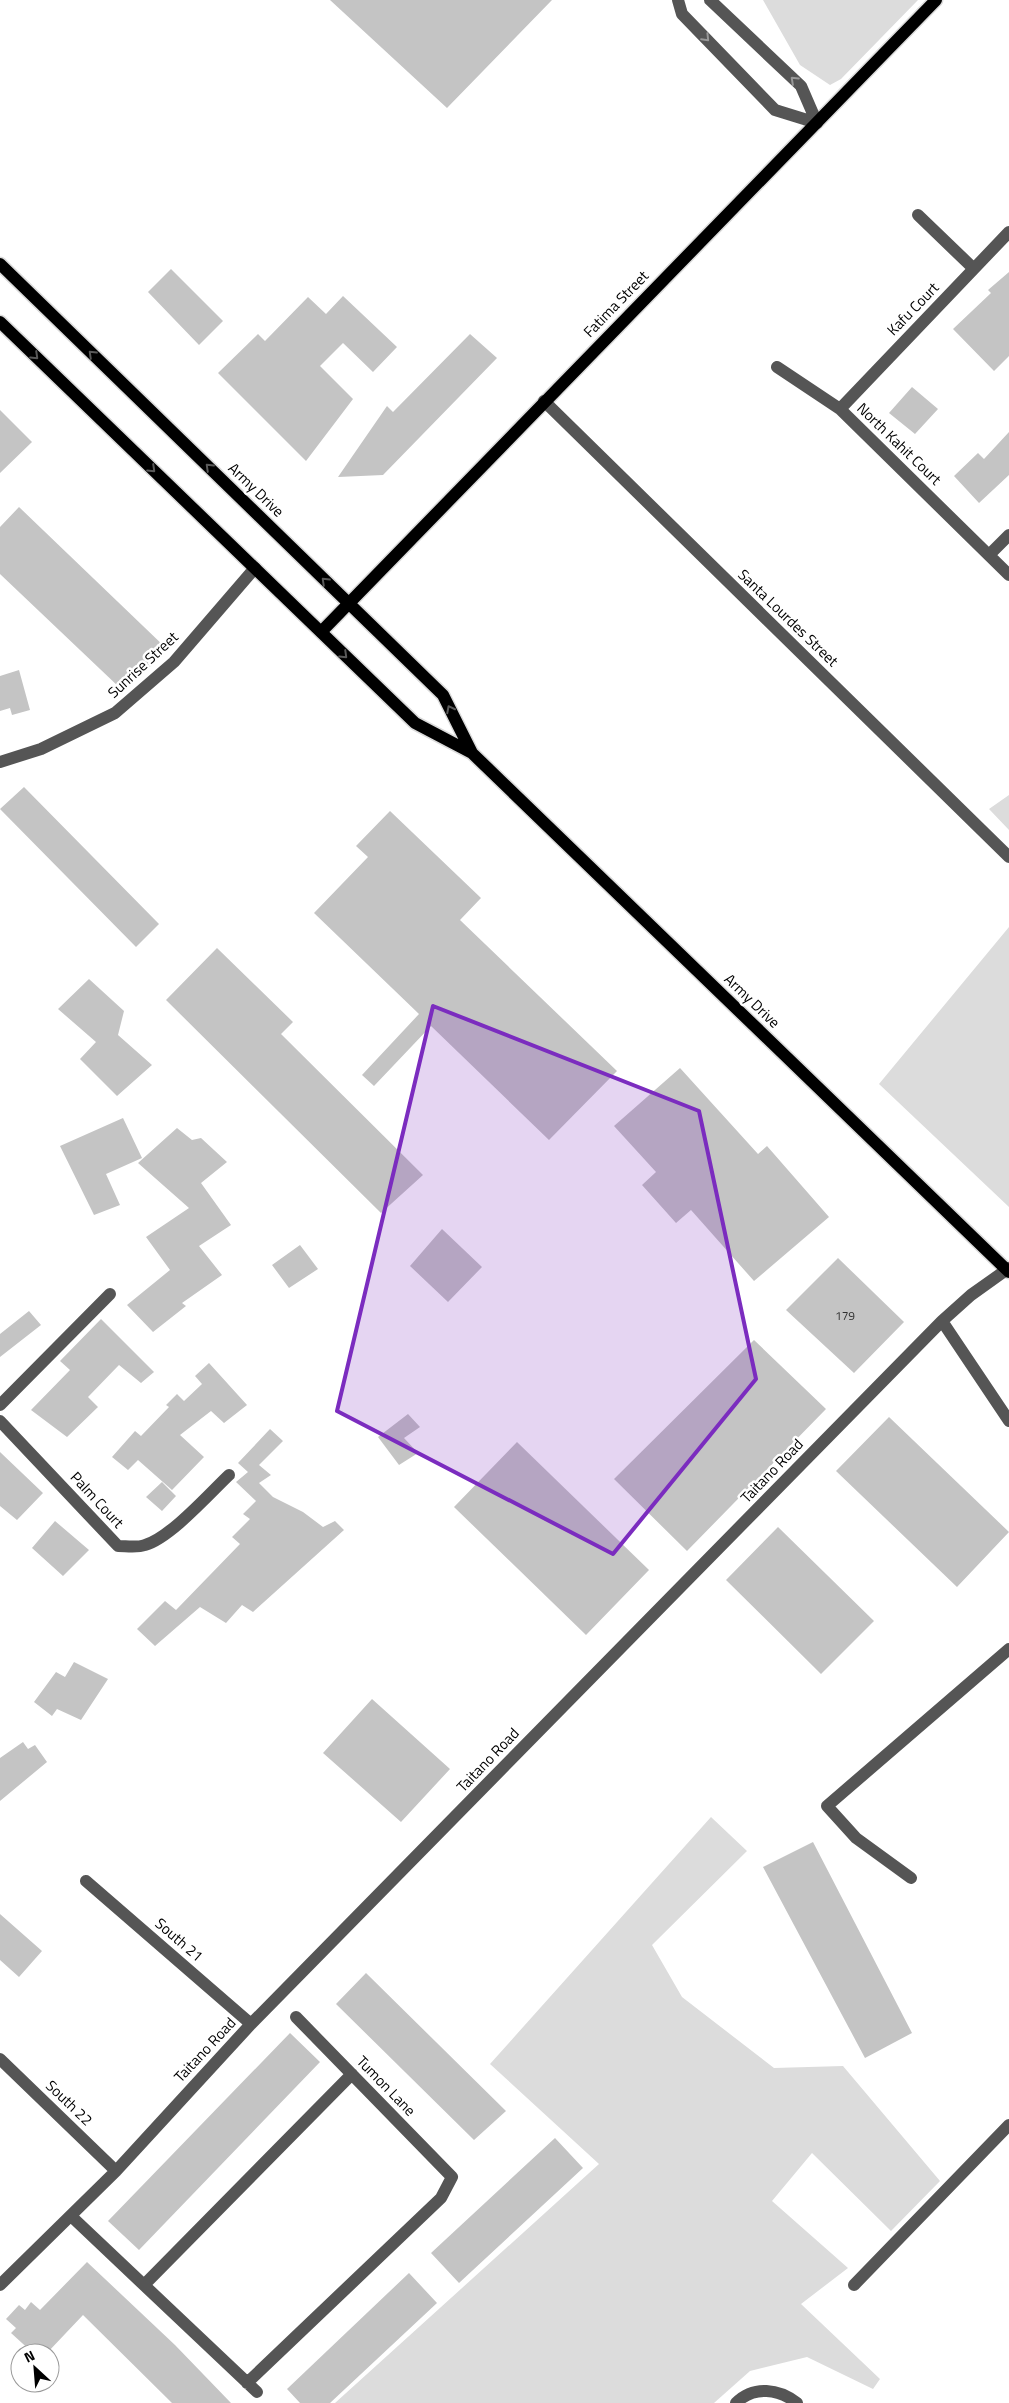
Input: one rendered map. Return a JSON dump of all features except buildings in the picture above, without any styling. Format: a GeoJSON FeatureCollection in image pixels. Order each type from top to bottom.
{"type":"FeatureCollection","features":[{"type":"Feature","properties":{"kind":"main road","name":"Fatima Street"},"geometry":{"type":"LineString","coordinates":[[321,632],[936,0]]}},
{"type":"Feature","properties":{"kind":"main road","name":"Army Drive"},"geometry":{"type":"LineString","coordinates":[[0,264],[443,695],[472,753]]}},
{"type":"Feature","properties":{"kind":"main road","name":"Army Drive"},"geometry":{"type":"LineString","coordinates":[[0,322],[415,723],[472,753],[1008,1270]]}},
{"type":"Feature","properties":{"kind":"street"},"geometry":{"type":"LineString","coordinates":[[678,0],[682,14],[775,110],[817,122]]}},
{"type":"Feature","properties":{"kind":"street"},"geometry":{"type":"LineString","coordinates":[[710,0],[801,86],[817,122]]}},
{"type":"Feature","properties":{"kind":"street"},"geometry":{"type":"LineString","coordinates":[[918,215],[973,268]]}},
{"type":"Feature","properties":{"kind":"street","name":"Kafu Court"},"geometry":{"type":"LineString","coordinates":[[840,409],[1009,232]]}},
{"type":"Feature","properties":{"kind":"street","name":"North Kahit Court"},"geometry":{"type":"LineString","coordinates":[[777,367],[840,409],[990,554],[1009,576]]}},
{"type":"Feature","properties":{"kind":"street","name":"Santa Lourdes Street"},"geometry":{"type":"LineString","coordinates":[[544,401],[1009,857]]}},
{"type":"Feature","properties":{"kind":"street"},"geometry":{"type":"LineString","coordinates":[[990,554],[1009,535]]}},
{"type":"Feature","properties":{"kind":"street","name":"Sunrise Street"},"geometry":{"type":"LineString","coordinates":[[0,762],[41,749],[115,713],[174,662],[255,568]]}},
{"type":"Feature","properties":{"kind":"street","name":"Taitano Road"},"geometry":{"type":"LineString","coordinates":[[0,2285],[116,2172],[251,2024],[942,1321],[971,1295],[1008,1270]]}},
{"type":"Feature","properties":{"kind":"street"},"geometry":{"type":"LineString","coordinates":[[0,1406],[110,1294]]}},
{"type":"Feature","properties":{"kind":"street"},"geometry":{"type":"LineString","coordinates":[[942,1321],[1009,1420]]}},
{"type":"Feature","properties":{"kind":"street","name":"Palm Court"},"geometry":{"type":"LineString","coordinates":[[0,1421],[118,1546],[144,1546],[161,1536],[189,1514],[229,1475]]}},
{"type":"Feature","properties":{"kind":"street"},"geometry":{"type":"LineString","coordinates":[[911,1878],[856,1838],[827,1806],[1009,1649]]}},
{"type":"Feature","properties":{"kind":"street","name":"South 21"},"geometry":{"type":"LineString","coordinates":[[86,1881],[251,2024]]}},
{"type":"Feature","properties":{"kind":"street","name":"Tumon Lane"},"geometry":{"type":"LineString","coordinates":[[247,2383],[441,2198],[452,2177],[296,2018]]}},
{"type":"Feature","properties":{"kind":"street","name":"South 22"},"geometry":{"type":"LineString","coordinates":[[0,2059],[116,2172]]}},
{"type":"Feature","properties":{"kind":"street"},"geometry":{"type":"LineString","coordinates":[[144,2285],[352,2074]]}},
{"type":"Feature","properties":{"kind":"street"},"geometry":{"type":"LineString","coordinates":[[854,2285],[1009,2125]]}},
{"type":"Feature","properties":{"kind":"street"},"geometry":{"type":"LineString","coordinates":[[71,2216],[257,2392]]}},
{"type":"Feature","properties":{"kind":"street"},"geometry":{"type":"LineString","coordinates":[[736,2403],[742,2397],[756,2390],[787,2395],[798,2403]]}},
{"type":"Feature","properties":{"kind":"highlighted area"},"geometry":{"type":"Polygon","coordinates":[[[433,1006],[699,1111],[756,1379],[613,1554],[337,1411],[433,1006]]]}},
{"type":"Feature","properties":{"kind":"shaded area"},"geometry":{"type":"Polygon","coordinates":[[[763,0],[918,0],[841,79],[830,85],[800,65],[763,0]]]}},
{"type":"Feature","properties":{"kind":"shaded area"},"geometry":{"type":"Polygon","coordinates":[[[1009,795],[1009,830],[989,809],[1009,795]]]}},
{"type":"Feature","properties":{"kind":"shaded area"},"geometry":{"type":"Polygon","coordinates":[[[1009,927],[1009,1207],[879,1084],[1009,927]]]}},
{"type":"Feature","properties":{"kind":"shaded area"},"geometry":{"type":"Polygon","coordinates":[[[711,1817],[747,1851],[652,1945],[682,1997],[774,2068],[843,2066],[940,2181],[891,2231],[812,2153],[772,2201],[848,2268],[801,2304],[880,2379],[873,2389],[807,2357],[750,2371],[714,2403],[335,2403],[599,2164],[490,2064],[711,1817]]]}}]}
